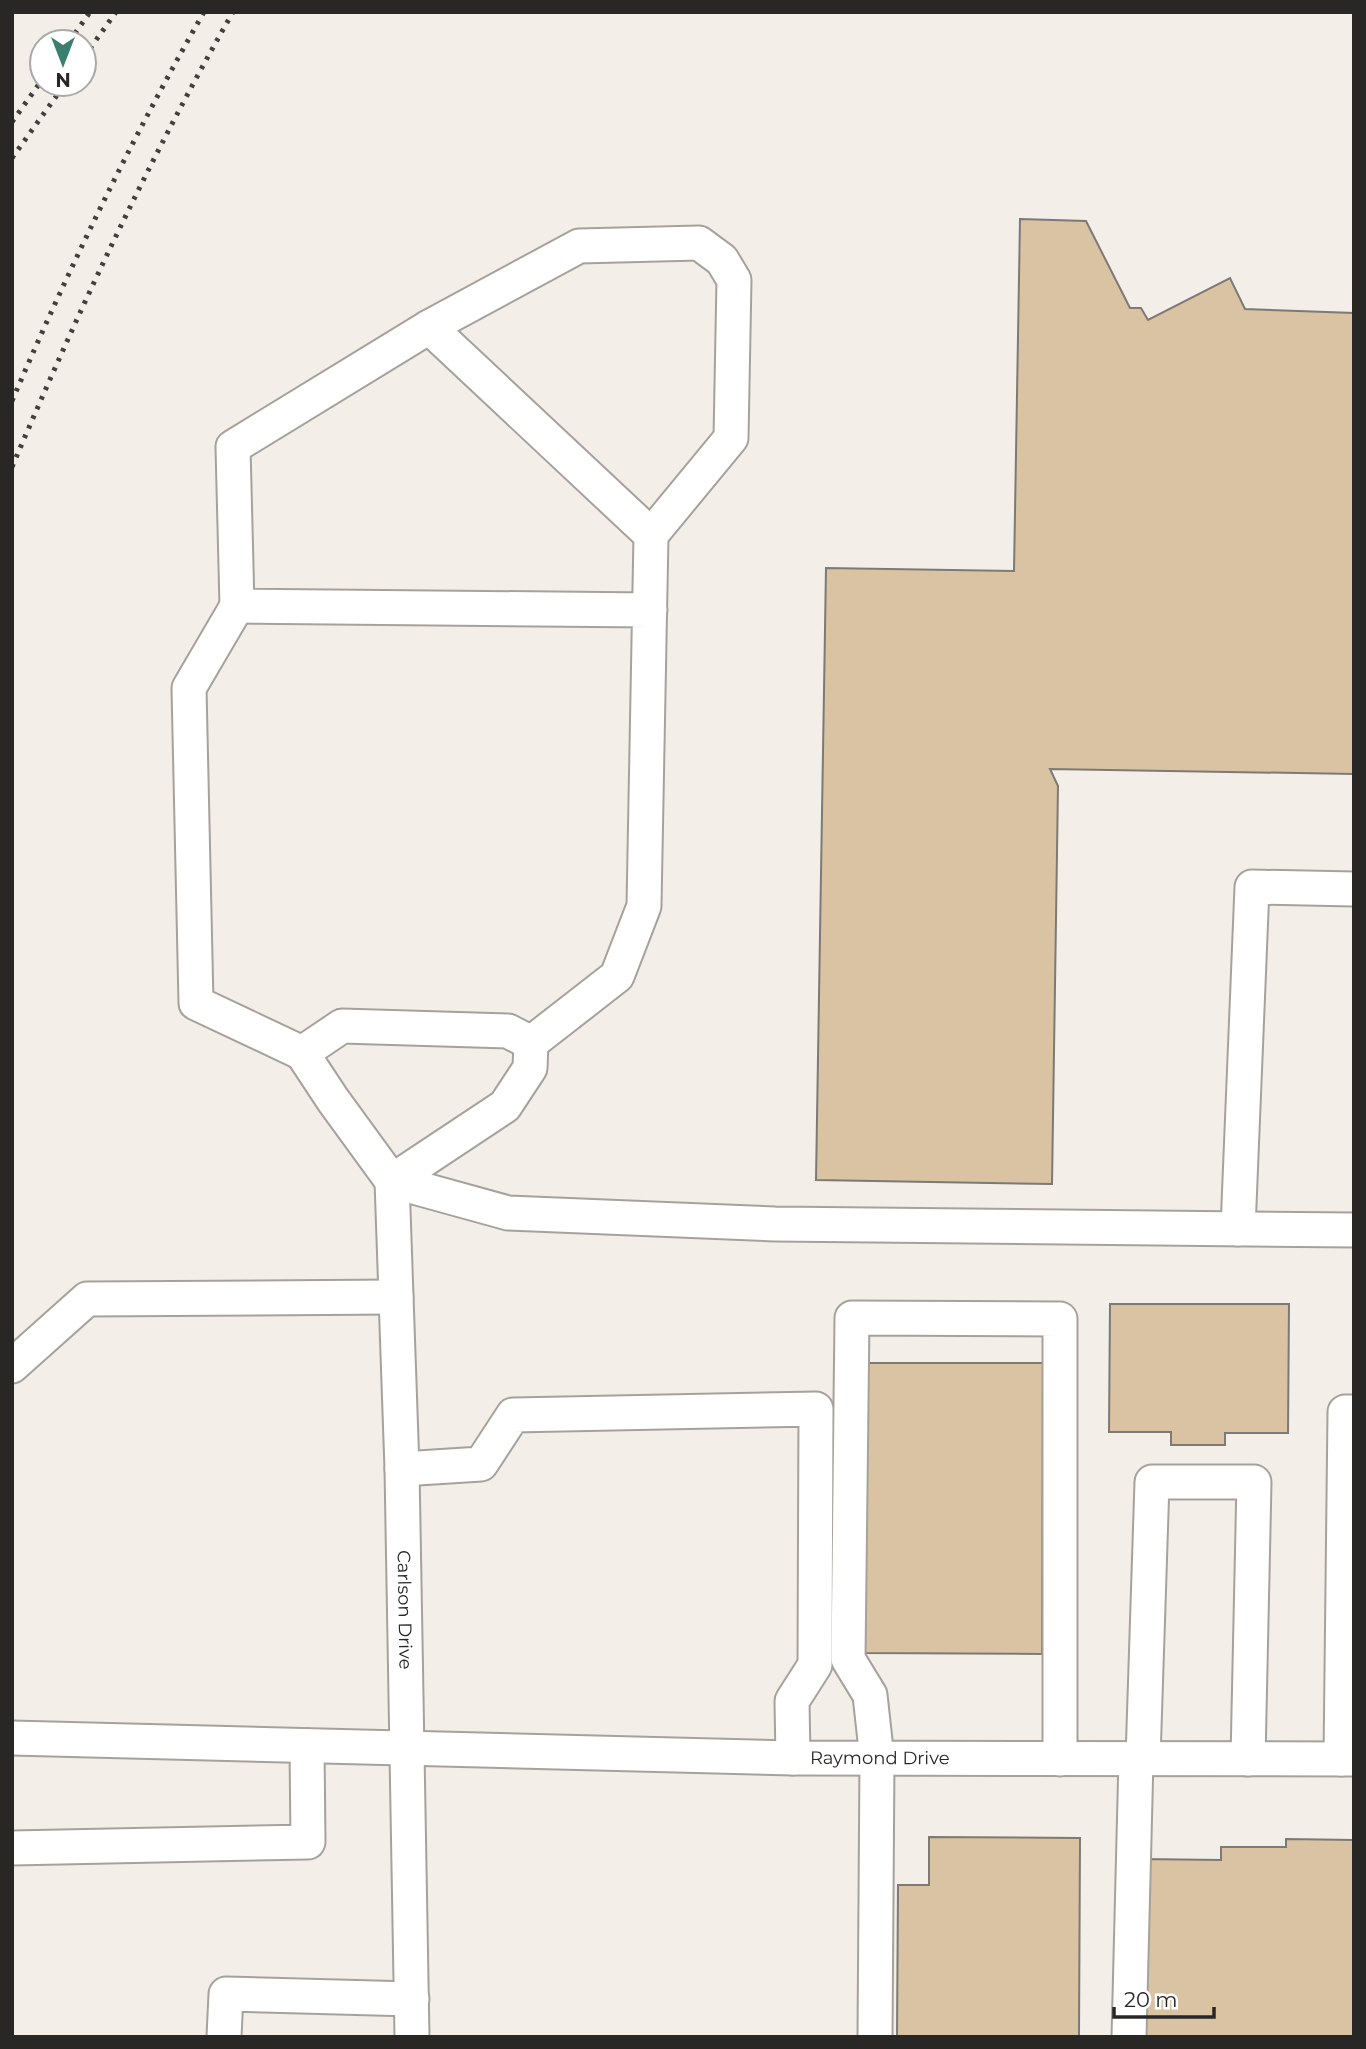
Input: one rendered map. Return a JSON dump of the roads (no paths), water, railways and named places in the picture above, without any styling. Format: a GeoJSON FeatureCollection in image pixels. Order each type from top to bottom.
{"type":"FeatureCollection","features":[{"type":"Feature","properties":{"kind":"street"},"geometry":{"type":"LineString","coordinates":[[392,1181],[505,1106],[530,1068],[531,1043],[617,976],[643,906],[651,536],[731,438],[734,280],[722,260],[699,243],[579,246],[429,327],[233,447],[237,606],[189,688],[196,1003],[302,1053],[392,1181],[508,1213],[775,1224],[1354,1230]]}},
{"type":"Feature","properties":{"kind":"street"},"geometry":{"type":"LineString","coordinates":[[429,327],[651,536]]}},
{"type":"Feature","properties":{"kind":"street"},"geometry":{"type":"LineString","coordinates":[[237,606],[650,610]]}},
{"type":"Feature","properties":{"kind":"street"},"geometry":{"type":"LineString","coordinates":[[1238,1229],[1252,887],[1354,889]]}},
{"type":"Feature","properties":{"kind":"street"},"geometry":{"type":"LineString","coordinates":[[302,1053],[342,1026],[508,1031],[531,1043]]}},
{"type":"Feature","properties":{"kind":"street","name":"Carlson Drive"},"geometry":{"type":"LineString","coordinates":[[392,1181],[402,1469],[412,2037]]}},
{"type":"Feature","properties":{"kind":"street"},"geometry":{"type":"LineString","coordinates":[[12,1366],[87,1298],[396,1297]]}},
{"type":"Feature","properties":{"kind":"street"},"geometry":{"type":"LineString","coordinates":[[875,2037],[877,1759],[870,1695],[848,1659],[852,1318],[1060,1319],[1060,1759]]}},
{"type":"Feature","properties":{"kind":"street"},"geometry":{"type":"LineString","coordinates":[[402,1469],[481,1464],[513,1415],[816,1409],[815,1665],[792,1701],[793,1758]]}},
{"type":"Feature","properties":{"kind":"street"},"geometry":{"type":"LineString","coordinates":[[1347,1759],[1345,1412],[1354,1412]]}},
{"type":"Feature","properties":{"kind":"street"},"geometry":{"type":"LineString","coordinates":[[1129,2037],[1152,1482],[1254,1482],[1248,1759]]}},
{"type":"Feature","properties":{"kind":"street","name":"Raymond Drive"},"geometry":{"type":"LineString","coordinates":[[12,1738],[793,1758],[1347,1759]]}},
{"type":"Feature","properties":{"kind":"street"},"geometry":{"type":"LineString","coordinates":[[12,1848],[309,1842],[307,1746]]}},
{"type":"Feature","properties":{"kind":"street"},"geometry":{"type":"LineString","coordinates":[[224,2037],[226,1994],[412,1998]]}},
{"type":"Feature","properties":{"kind":"railway"},"geometry":{"type":"LineString","coordinates":[[79,28],[90,12]]}},
{"type":"Feature","properties":{"kind":"railway"},"geometry":{"type":"LineString","coordinates":[[98,37],[116,12]]}},
{"type":"Feature","properties":{"kind":"railway"},"geometry":{"type":"LineString","coordinates":[[12,401],[102,204],[204,12]]}},
{"type":"Feature","properties":{"kind":"railway"},"geometry":{"type":"LineString","coordinates":[[12,467],[116,236],[172,123],[233,12]]}},
{"type":"Feature","properties":{"kind":"railway"},"geometry":{"type":"LineString","coordinates":[[12,122],[29,98]]}},
{"type":"Feature","properties":{"kind":"railway"},"geometry":{"type":"LineString","coordinates":[[12,158],[55,98]]}}]}
